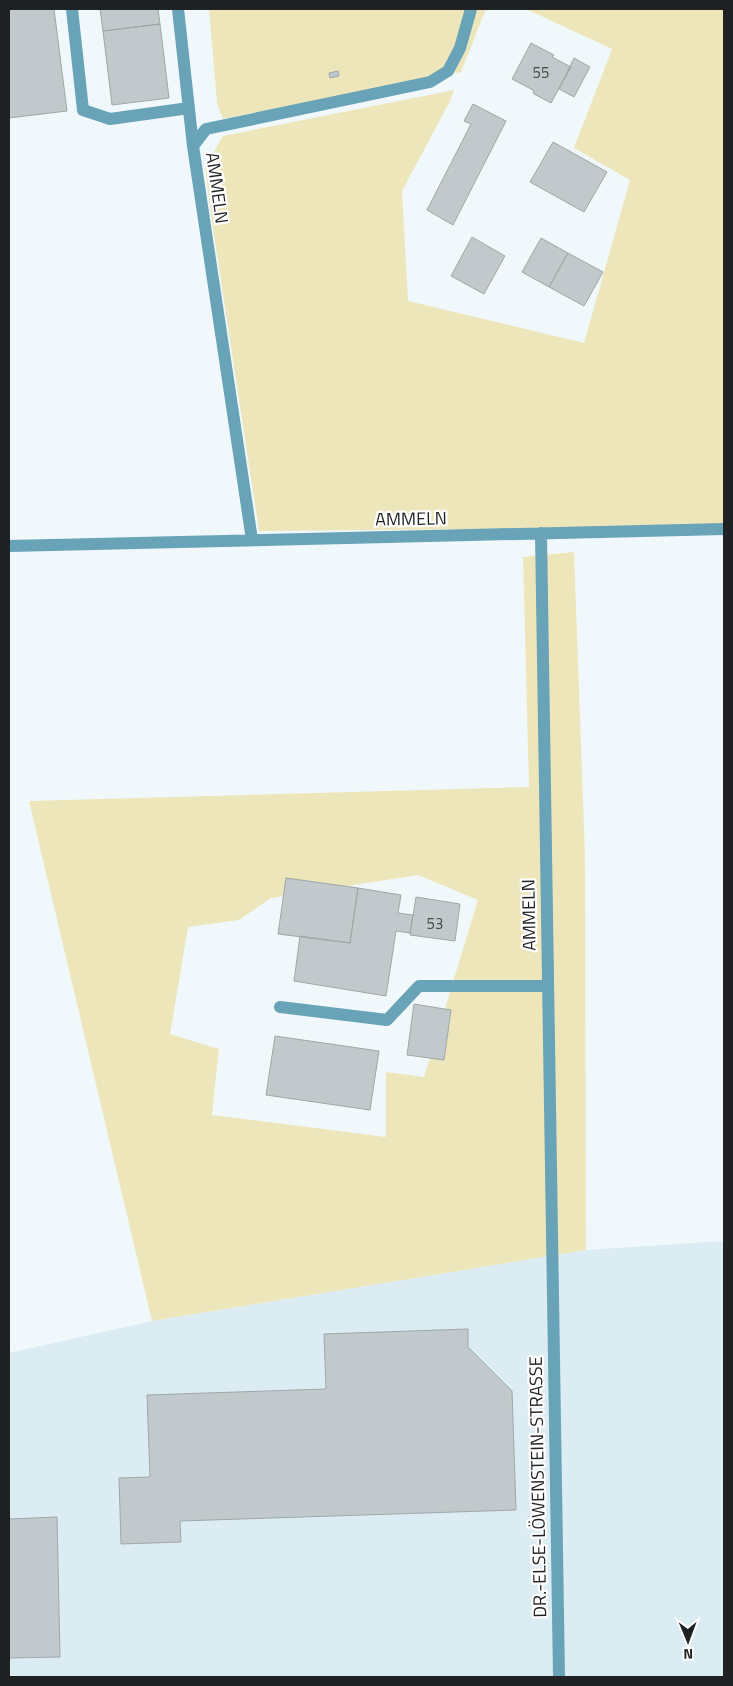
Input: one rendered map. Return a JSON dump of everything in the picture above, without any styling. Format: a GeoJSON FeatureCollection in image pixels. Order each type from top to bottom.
{"type":"FeatureCollection","features":[{"type":"Feature","properties":{"kind":"street"},"geometry":{"type":"LineString","coordinates":[[72,9],[83,110],[110,119],[189,108]]}},
{"type":"Feature","properties":{"kind":"street"},"geometry":{"type":"LineString","coordinates":[[178,9],[194,146]]}},
{"type":"Feature","properties":{"kind":"street","name":"AMMELN"},"geometry":{"type":"LineString","coordinates":[[252,540],[194,146],[206,130],[430,82],[448,70],[460,48],[471,9]]}},
{"type":"Feature","properties":{"kind":"street","name":"AMMELN"},"geometry":{"type":"LineString","coordinates":[[9,546],[724,529]]}},
{"type":"Feature","properties":{"kind":"street","name":"AMMELN"},"geometry":{"type":"LineString","coordinates":[[541,533],[553,1297]]}},
{"type":"Feature","properties":{"kind":"street"},"geometry":{"type":"LineString","coordinates":[[280,1007],[387,1020],[419,986],[548,986]]}},
{"type":"Feature","properties":{"kind":"street","name":"DR.-ELSE-LÖWENSTEIN-STRASSE"},"geometry":{"type":"LineString","coordinates":[[553,1297],[559,1677]]}},
{"type":"Feature","properties":{"kind":"shaded area"},"geometry":{"type":"Polygon","coordinates":[[[209,9],[486,9],[461,72],[223,119],[217,103],[209,9]]]}},
{"type":"Feature","properties":{"kind":"shaded area"},"geometry":{"type":"Polygon","coordinates":[[[526,9],[724,9],[724,527],[259,531],[205,167],[223,136],[454,90],[402,191],[408,301],[584,343],[630,180],[574,148],[612,49],[526,9]]]}},
{"type":"Feature","properties":{"kind":"shaded area"},"geometry":{"type":"Polygon","coordinates":[[[574,552],[585,855],[586,1250],[152,1321],[29,801],[529,787],[523,557],[574,552]],[[418,875],[271,898],[239,920],[188,927],[170,1034],[219,1049],[212,1115],[386,1137],[386,1072],[424,1077],[478,900],[418,875]]]}},
{"type":"Feature","properties":{"kind":"shaded area"},"geometry":{"type":"Polygon","coordinates":[[[724,1241],[724,1677],[9,1677],[9,1353],[152,1321],[586,1250],[724,1241]]]}},
{"type":"Feature","properties":{"kind":"building"},"geometry":{"type":"Polygon","coordinates":[[[9,9],[54,9],[67,111],[9,118],[9,9]]]}},
{"type":"Feature","properties":{"kind":"building"},"geometry":{"type":"Polygon","coordinates":[[[100,9],[158,9],[160,24],[103,31],[100,9]]]}},
{"type":"Feature","properties":{"kind":"building"},"geometry":{"type":"Polygon","coordinates":[[[160,24],[169,98],[112,105],[103,31],[160,24]]]}},
{"type":"Feature","properties":{"kind":"building"},"geometry":{"type":"Polygon","coordinates":[[[531,43],[554,55],[552,57],[571,67],[551,103],[534,94],[533,90],[512,79],[531,43]]]}},
{"type":"Feature","properties":{"kind":"building"},"geometry":{"type":"Polygon","coordinates":[[[574,58],[590,67],[574,97],[559,89],[574,58]]]}},
{"type":"Feature","properties":{"kind":"building"},"geometry":{"type":"Polygon","coordinates":[[[338,71],[339,76],[330,78],[329,73],[338,71]]]}},
{"type":"Feature","properties":{"kind":"building"},"geometry":{"type":"Polygon","coordinates":[[[473,104],[506,121],[453,225],[427,210],[471,124],[464,121],[473,104]]]}},
{"type":"Feature","properties":{"kind":"building"},"geometry":{"type":"Polygon","coordinates":[[[553,142],[607,172],[584,212],[530,182],[553,142]]]}},
{"type":"Feature","properties":{"kind":"building"},"geometry":{"type":"Polygon","coordinates":[[[472,237],[505,256],[484,294],[451,276],[472,237]]]}},
{"type":"Feature","properties":{"kind":"building"},"geometry":{"type":"Polygon","coordinates":[[[541,238],[568,253],[549,287],[522,272],[541,238]]]}},
{"type":"Feature","properties":{"kind":"building"},"geometry":{"type":"Polygon","coordinates":[[[568,253],[603,272],[584,306],[549,287],[568,253]]]}},
{"type":"Feature","properties":{"kind":"building"},"geometry":{"type":"Polygon","coordinates":[[[286,878],[358,888],[350,943],[278,934],[286,878]]]}},
{"type":"Feature","properties":{"kind":"building"},"geometry":{"type":"Polygon","coordinates":[[[358,888],[401,895],[398,913],[413,915],[410,933],[396,931],[386,996],[294,981],[300,936],[350,943],[358,888]]]}},
{"type":"Feature","properties":{"kind":"building"},"geometry":{"type":"Polygon","coordinates":[[[416,897],[460,904],[455,941],[410,935],[416,897]]]}},
{"type":"Feature","properties":{"kind":"building"},"geometry":{"type":"Polygon","coordinates":[[[414,1004],[451,1010],[444,1060],[407,1055],[414,1004]]]}},
{"type":"Feature","properties":{"kind":"building"},"geometry":{"type":"Polygon","coordinates":[[[275,1036],[379,1051],[370,1110],[266,1095],[275,1036]]]}},
{"type":"Feature","properties":{"kind":"building"},"geometry":{"type":"Polygon","coordinates":[[[468,1329],[468,1347],[512,1391],[516,1510],[180,1521],[181,1542],[121,1544],[119,1478],[150,1477],[147,1395],[326,1389],[324,1334],[468,1329]]]}},
{"type":"Feature","properties":{"kind":"building"},"geometry":{"type":"Polygon","coordinates":[[[57,1517],[60,1657],[9,1658],[9,1519],[57,1517]]]}}]}
